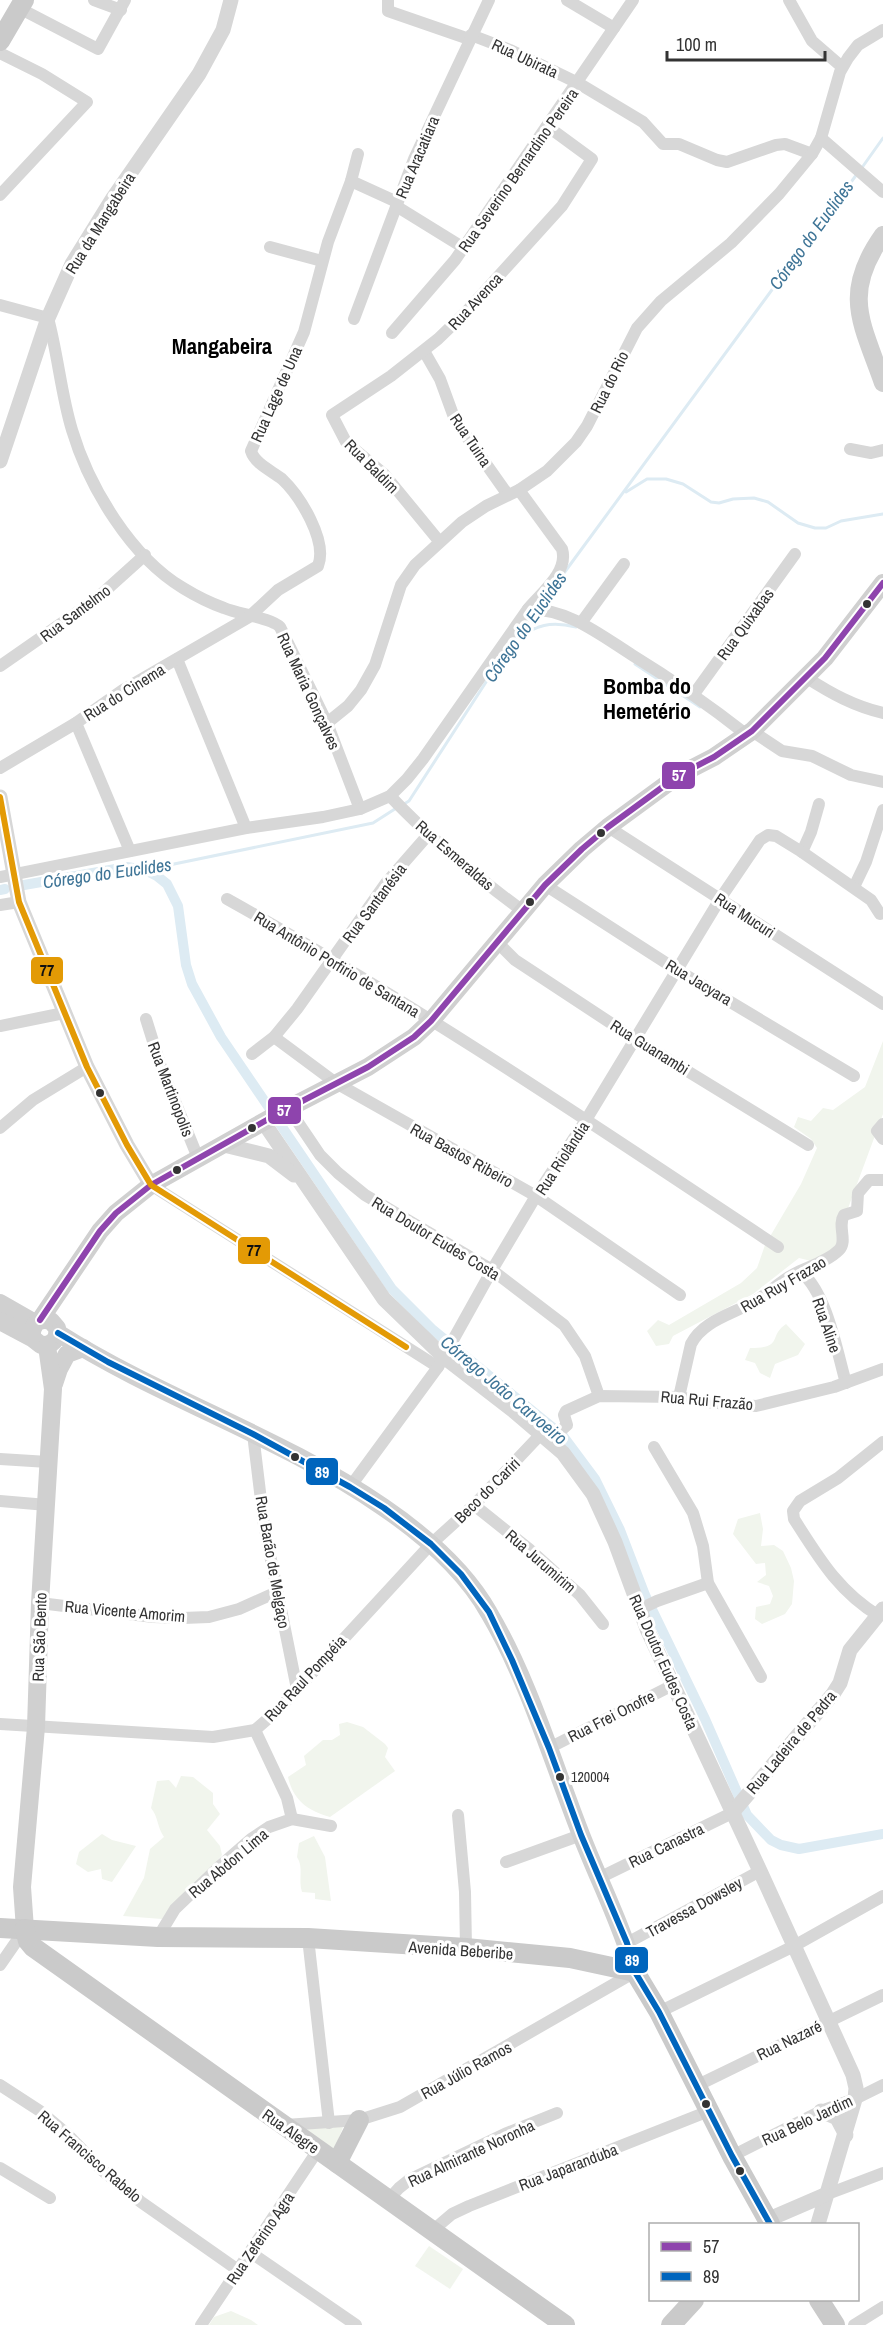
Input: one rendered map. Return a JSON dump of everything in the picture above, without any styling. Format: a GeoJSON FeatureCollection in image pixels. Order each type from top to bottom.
{"type":"FeatureCollection","features":[{"type":"Feature","properties":{"kind":"main road"},"geometry":{"type":"LineString","coordinates":[[0,41],[21,4]]}},
{"type":"Feature","properties":{"kind":"main road"},"geometry":{"type":"LineString","coordinates":[[883,235],[868,260],[858,301],[860,321],[876,346],[883,383]]}},
{"type":"Feature","properties":{"kind":"main road"},"geometry":{"type":"LineString","coordinates":[[44,1330],[82,1255],[116,1213],[151,1185],[336,1083],[414,1037],[431,1021],[545,885],[608,827],[679,775],[714,757],[750,733],[825,658],[883,583]]}},
{"type":"Feature","properties":{"kind":"main road"},"geometry":{"type":"LineString","coordinates":[[0,1303],[44,1330],[253,1434],[350,1487],[384,1508],[431,1544],[461,1574],[489,1612],[512,1660],[549,1748],[581,1835],[627,1943],[635,1972],[659,2012],[767,2223]]}},
{"type":"Feature","properties":{"kind":"main road"},"geometry":{"type":"LineString","coordinates":[[0,1321],[44,1330]]}},
{"type":"Feature","properties":{"kind":"main road","name":"Rua São Bento"},"geometry":{"type":"LineString","coordinates":[[25,1929],[22,1887],[36,1727],[46,1505],[39,1462],[53,1389],[44,1330]]}},
{"type":"Feature","properties":{"kind":"main road"},"geometry":{"type":"LineString","coordinates":[[53,1389],[59,1369],[67,1354],[83,1348]]}},
{"type":"Feature","properties":{"kind":"main road","name":"Avenida Beberibe"},"geometry":{"type":"LineString","coordinates":[[0,1928],[158,1937],[308,1938],[466,1948],[570,1958],[635,1972]]}},
{"type":"Feature","properties":{"kind":"main road","name":"Rua Alegre"},"geometry":{"type":"LineString","coordinates":[[25,1929],[28,1941],[33,1947],[566,2325]]}},
{"type":"Feature","properties":{"kind":"main road"},"geometry":{"type":"LineString","coordinates":[[337,2163],[359,2120]]}},
{"type":"Feature","properties":{"kind":"main road"},"geometry":{"type":"LineString","coordinates":[[671,2325],[693,2301]]}},
{"type":"Feature","properties":{"kind":"main road"},"geometry":{"type":"LineString","coordinates":[[820,2301],[835,2325]]}},
{"type":"Feature","properties":{"kind":"street"},"geometry":{"type":"LineString","coordinates":[[21,4],[98,49],[123,5],[94,0]]}},
{"type":"Feature","properties":{"kind":"street","name":"Rua da Mangabeira"},"geometry":{"type":"LineString","coordinates":[[0,461],[48,318],[72,264],[113,198],[174,112],[216,44],[223,30],[231,0]]}},
{"type":"Feature","properties":{"kind":"street","name":"Rua Aracatiara"},"geometry":{"type":"LineString","coordinates":[[354,319],[397,204],[470,37],[489,0]]}},
{"type":"Feature","properties":{"kind":"street"},"geometry":{"type":"LineString","coordinates":[[567,0],[614,28]]}},
{"type":"Feature","properties":{"kind":"street","name":"Rua Severino Bernardino Pereira"},"geometry":{"type":"LineString","coordinates":[[392,333],[464,248],[633,0]]}},
{"type":"Feature","properties":{"kind":"street"},"geometry":{"type":"LineString","coordinates":[[789,0],[812,41],[842,68]]}},
{"type":"Feature","properties":{"kind":"street","name":"Rua Ubirata"},"geometry":{"type":"LineString","coordinates":[[388,6],[510,50],[578,83],[643,122],[663,144],[679,144],[727,162],[785,144],[812,154]]}},
{"type":"Feature","properties":{"kind":"street","name":"Rua do Rio"},"geometry":{"type":"LineString","coordinates":[[327,723],[348,706],[361,690],[375,665],[401,585],[415,565],[462,522],[514,493],[547,471],[576,442],[602,398],[626,346],[647,315],[759,216],[812,154],[821,138],[842,68],[858,45],[883,30]]}},
{"type":"Feature","properties":{"kind":"street"},"geometry":{"type":"LineString","coordinates":[[0,53],[42,74],[87,102],[0,195]]}},
{"type":"Feature","properties":{"kind":"street","name":"Rua Avenca"},"geometry":{"type":"LineString","coordinates":[[332,415],[424,351],[466,312],[562,206],[592,159],[547,126]]}},
{"type":"Feature","properties":{"kind":"street"},"geometry":{"type":"LineString","coordinates":[[821,138],[883,192]]}},
{"type":"Feature","properties":{"kind":"street","name":"Rua Lage de Una"},"geometry":{"type":"LineString","coordinates":[[249,617],[278,590],[314,570],[320,563],[320,548],[315,529],[295,494],[281,478],[255,459],[251,451],[304,332],[322,261],[351,181],[358,154]]}},
{"type":"Feature","properties":{"kind":"street"},"geometry":{"type":"LineString","coordinates":[[351,181],[397,204],[464,248]]}},
{"type":"Feature","properties":{"kind":"street"},"geometry":{"type":"LineString","coordinates":[[270,247],[322,261]]}},
{"type":"Feature","properties":{"kind":"street"},"geometry":{"type":"LineString","coordinates":[[0,305],[48,318]]}},
{"type":"Feature","properties":{"kind":"street","name":"Rua Maria Gonçalves"},"geometry":{"type":"LineString","coordinates":[[48,318],[67,412],[78,449],[112,516],[145,555],[171,580],[193,594],[249,617],[270,620],[280,627],[327,723],[360,809]]}},
{"type":"Feature","properties":{"kind":"street","name":"Rua Tuina"},"geometry":{"type":"LineString","coordinates":[[424,351],[441,379],[455,420],[562,549],[564,556],[561,569],[532,609]]}},
{"type":"Feature","properties":{"kind":"street","name":"Rua Baldim"},"geometry":{"type":"LineString","coordinates":[[332,415],[346,442],[384,474],[439,542]]}},
{"type":"Feature","properties":{"kind":"street"},"geometry":{"type":"LineString","coordinates":[[850,449],[871,453],[883,450]]}},
{"type":"Feature","properties":{"kind":"street","name":"Rua Quixabas"},"geometry":{"type":"LineString","coordinates":[[694,694],[795,554]]}},
{"type":"Feature","properties":{"kind":"street","name":"Rua Santelmo"},"geometry":{"type":"LineString","coordinates":[[0,666],[95,600],[145,555]]}},
{"type":"Feature","properties":{"kind":"street"},"geometry":{"type":"LineString","coordinates":[[581,622],[624,564]]}},
{"type":"Feature","properties":{"kind":"street"},"geometry":{"type":"LineString","coordinates":[[7,877],[246,828],[323,818],[393,798],[510,635],[532,609],[550,610],[581,622],[694,694],[750,733],[782,751],[812,756],[851,775],[883,782]]}},
{"type":"Feature","properties":{"kind":"street","name":"Rua do Cinema"},"geometry":{"type":"LineString","coordinates":[[0,768],[76,723],[123,690],[249,617]]}},
{"type":"Feature","properties":{"kind":"street"},"geometry":{"type":"LineString","coordinates":[[177,659],[246,828]]}},
{"type":"Feature","properties":{"kind":"street"},"geometry":{"type":"LineString","coordinates":[[807,678],[836,697],[857,707],[883,713]]}},
{"type":"Feature","properties":{"kind":"street"},"geometry":{"type":"LineString","coordinates":[[76,723],[130,851]]}},
{"type":"Feature","properties":{"kind":"street"},"geometry":{"type":"LineString","coordinates":[[0,797],[7,877],[87,1067],[127,1146],[151,1185],[444,1357]]}},
{"type":"Feature","properties":{"kind":"street","name":"Rua Esmeraldas"},"geometry":{"type":"LineString","coordinates":[[393,798],[428,835],[523,912]]}},
{"type":"Feature","properties":{"kind":"street"},"geometry":{"type":"LineString","coordinates":[[819,804],[811,832],[802,852],[871,900],[880,914]]}},
{"type":"Feature","properties":{"kind":"street"},"geometry":{"type":"LineString","coordinates":[[854,887],[866,862],[883,810]]}},
{"type":"Feature","properties":{"kind":"street","name":"Rua Mucuri"},"geometry":{"type":"LineString","coordinates":[[608,827],[883,1004]]}},
{"type":"Feature","properties":{"kind":"street","name":"Rua Santanésia"},"geometry":{"type":"LineString","coordinates":[[252,1054],[274,1037],[297,1009],[386,884],[428,835]]}},
{"type":"Feature","properties":{"kind":"street","name":"Rua Riolândia"},"geometry":{"type":"LineString","coordinates":[[350,1487],[444,1357],[536,1196],[586,1120],[720,899],[760,840],[768,835],[776,836],[802,852]]}},
{"type":"Feature","properties":{"kind":"street","name":"Rua Jacyara"},"geometry":{"type":"LineString","coordinates":[[545,885],[677,970],[854,1076]]}},
{"type":"Feature","properties":{"kind":"street","name":"Rua Antônio Porfirio de Santana"},"geometry":{"type":"LineString","coordinates":[[227,899],[332,959],[431,1021],[778,1247]]}},
{"type":"Feature","properties":{"kind":"street"},"geometry":{"type":"LineString","coordinates":[[0,905],[19,902]]}},
{"type":"Feature","properties":{"kind":"street","name":"Rua Guanambi"},"geometry":{"type":"LineString","coordinates":[[497,942],[515,960],[635,1039],[808,1145]]}},
{"type":"Feature","properties":{"kind":"street"},"geometry":{"type":"LineString","coordinates":[[0,1026],[64,1014]]}},
{"type":"Feature","properties":{"kind":"street","name":"Rua Martinopolis"},"geometry":{"type":"LineString","coordinates":[[146,1019],[160,1067],[198,1158]]}},
{"type":"Feature","properties":{"kind":"street","name":"Rua Bastos Ribeiro"},"geometry":{"type":"LineString","coordinates":[[274,1037],[336,1083],[536,1196],[680,1295]]}},
{"type":"Feature","properties":{"kind":"street"},"geometry":{"type":"LineString","coordinates":[[0,1128],[33,1100],[87,1067]]}},
{"type":"Feature","properties":{"kind":"street","name":"Rua Doutor Eudes Costa"},"geometry":{"type":"LineString","coordinates":[[276,1115],[305,1184],[384,1299],[444,1357],[515,1412],[553,1434],[563,1453],[593,1494],[673,1685],[734,1810],[853,2075],[856,2088],[855,2099],[818,2223]]}},
{"type":"Feature","properties":{"kind":"street","name":"Rua Doutor Eudes Costa"},"geometry":{"type":"LineString","coordinates":[[276,1115],[365,1195],[492,1270],[564,1325],[585,1356],[599,1396]]}},
{"type":"Feature","properties":{"kind":"street"},"geometry":{"type":"LineString","coordinates":[[224,1145],[269,1156],[305,1184]]}},
{"type":"Feature","properties":{"kind":"street","name":"Rua Ruy Frazao"},"geometry":{"type":"LineString","coordinates":[[679,1396],[690,1344],[694,1337],[712,1323],[756,1301],[793,1274],[801,1272],[839,1250],[843,1236],[841,1219],[844,1215],[856,1211],[858,1193],[869,1180],[883,1180]]}},
{"type":"Feature","properties":{"kind":"street","name":"Rua Aline"},"geometry":{"type":"LineString","coordinates":[[801,1272],[816,1291],[826,1315],[846,1383]]}},
{"type":"Feature","properties":{"kind":"street","name":"Rua Rui Frazão"},"geometry":{"type":"LineString","coordinates":[[599,1396],[679,1396],[705,1402],[756,1406],[846,1383],[883,1370]]}},
{"type":"Feature","properties":{"kind":"street","name":"Beco do Cariri"},"geometry":{"type":"LineString","coordinates":[[431,1544],[567,1423],[564,1415],[566,1411],[599,1396]]}},
{"type":"Feature","properties":{"kind":"street","name":"Rua Barão de Melgaço"},"geometry":{"type":"LineString","coordinates":[[253,1434],[264,1525],[297,1689]]}},
{"type":"Feature","properties":{"kind":"street"},"geometry":{"type":"LineString","coordinates":[[881,1612],[853,1599],[824,1565],[794,1519],[794,1507],[838,1478],[883,1442]]}},
{"type":"Feature","properties":{"kind":"street"},"geometry":{"type":"LineString","coordinates":[[654,1447],[693,1513],[703,1546],[708,1583],[761,1677]]}},
{"type":"Feature","properties":{"kind":"street"},"geometry":{"type":"LineString","coordinates":[[0,1459],[39,1462]]}},
{"type":"Feature","properties":{"kind":"street"},"geometry":{"type":"LineString","coordinates":[[0,1501],[46,1505]]}},
{"type":"Feature","properties":{"kind":"street","name":"Rua Jurumirim"},"geometry":{"type":"LineString","coordinates":[[474,1504],[580,1595],[603,1624]]}},
{"type":"Feature","properties":{"kind":"street","name":"Rua Raul Pompéia"},"geometry":{"type":"LineString","coordinates":[[0,1724],[213,1737],[255,1730],[278,1710],[431,1544]]}},
{"type":"Feature","properties":{"kind":"street"},"geometry":{"type":"LineString","coordinates":[[641,1609],[708,1583]]}},
{"type":"Feature","properties":{"kind":"street","name":"Rua Vicente Amorim"},"geometry":{"type":"LineString","coordinates":[[40,1603],[153,1617],[210,1617],[239,1609],[277,1592]]}},
{"type":"Feature","properties":{"kind":"street","name":"Rua Ladeira de Pedra"},"geometry":{"type":"LineString","coordinates":[[734,1810],[833,1695],[840,1683],[850,1650],[881,1612]]}},
{"type":"Feature","properties":{"kind":"street","name":"Rua Frei Onofre"},"geometry":{"type":"LineString","coordinates":[[549,1748],[673,1685]]}},
{"type":"Feature","properties":{"kind":"street"},"geometry":{"type":"LineString","coordinates":[[255,1730],[286,1798],[292,1819],[331,1826]]}},
{"type":"Feature","properties":{"kind":"street","name":"Rua Canastra"},"geometry":{"type":"LineString","coordinates":[[599,1878],[734,1810]]}},
{"type":"Feature","properties":{"kind":"street"},"geometry":{"type":"LineString","coordinates":[[458,1815],[465,1892],[466,1948]]}},
{"type":"Feature","properties":{"kind":"street","name":"Rua Abdon Lima"},"geometry":{"type":"LineString","coordinates":[[158,1937],[176,1909],[220,1866],[251,1839],[269,1827],[292,1819]]}},
{"type":"Feature","properties":{"kind":"street"},"geometry":{"type":"LineString","coordinates":[[506,1862],[581,1835]]}},
{"type":"Feature","properties":{"kind":"street","name":"Travessa Dowsley"},"geometry":{"type":"LineString","coordinates":[[627,1943],[760,1871]]}},
{"type":"Feature","properties":{"kind":"street"},"geometry":{"type":"LineString","coordinates":[[659,2012],[794,1946],[883,1896]]}},
{"type":"Feature","properties":{"kind":"street"},"geometry":{"type":"LineString","coordinates":[[0,1965],[25,1929]]}},
{"type":"Feature","properties":{"kind":"street"},"geometry":{"type":"LineString","coordinates":[[308,1938],[330,2122]]}},
{"type":"Feature","properties":{"kind":"street","name":"Rua Júlio Ramos"},"geometry":{"type":"LineString","coordinates":[[282,2125],[359,2120],[400,2107],[635,1972]]}},
{"type":"Feature","properties":{"kind":"street","name":"Rua Nazaré"},"geometry":{"type":"LineString","coordinates":[[696,2086],[883,1995]]}},
{"type":"Feature","properties":{"kind":"street","name":"Rua Francisco Rabelo"},"geometry":{"type":"LineString","coordinates":[[0,2085],[40,2111],[66,2133],[102,2170],[141,2202],[238,2270]]}},
{"type":"Feature","properties":{"kind":"street","name":"Rua Belo Jardim"},"geometry":{"type":"LineString","coordinates":[[732,2156],[821,2111],[855,2099],[883,2085]]}},
{"type":"Feature","properties":{"kind":"street","name":"Rua Japaranduba"},"geometry":{"type":"LineString","coordinates":[[432,2231],[452,2214],[469,2205],[709,2111]]}},
{"type":"Feature","properties":{"kind":"street"},"geometry":{"type":"LineString","coordinates":[[821,2111],[837,2118],[846,2135]]}},
{"type":"Feature","properties":{"kind":"street","name":"Rua Almirante Noronha"},"geometry":{"type":"LineString","coordinates":[[389,2199],[409,2180],[507,2133],[557,2113]]}},
{"type":"Feature","properties":{"kind":"street","name":"Rua Zeferino Agra"},"geometry":{"type":"LineString","coordinates":[[201,2325],[318,2150]]}},
{"type":"Feature","properties":{"kind":"street"},"geometry":{"type":"LineString","coordinates":[[0,2168],[50,2198]]}},
{"type":"Feature","properties":{"kind":"street"},"geometry":{"type":"LineString","coordinates":[[767,2223],[825,2195],[883,2173]]}},
{"type":"Feature","properties":{"kind":"street"},"geometry":{"type":"LineString","coordinates":[[250,2252],[356,2325]]}},
{"type":"Feature","properties":{"kind":"street"},"geometry":{"type":"LineString","coordinates":[[854,2325],[883,2307]]}},
{"type":"Feature","properties":{"kind":"shaded area"},"geometry":{"type":"Polygon","coordinates":[[[883,1041],[883,1114],[837,1238],[834,1257],[815,1262],[799,1258],[753,1294],[673,1336],[669,1344],[656,1346],[647,1331],[658,1320],[669,1325],[741,1283],[757,1268],[765,1245],[801,1184],[817,1148],[811,1139],[794,1127],[798,1117],[811,1121],[823,1108],[833,1110],[865,1087],[883,1041]]]}},
{"type":"Feature","properties":{"kind":"shaded area"},"geometry":{"type":"Polygon","coordinates":[[[786,1324],[805,1344],[798,1355],[775,1364],[770,1378],[760,1373],[755,1363],[745,1360],[750,1348],[772,1344],[781,1328],[786,1324]]]}},
{"type":"Feature","properties":{"kind":"shaded area"},"geometry":{"type":"Polygon","coordinates":[[[760,1513],[763,1529],[761,1546],[774,1545],[783,1551],[794,1581],[792,1604],[785,1614],[762,1624],[755,1619],[756,1607],[770,1604],[773,1596],[769,1586],[757,1582],[766,1575],[765,1563],[756,1564],[733,1534],[738,1519],[760,1513]]]}},
{"type":"Feature","properties":{"kind":"shaded area"},"geometry":{"type":"Polygon","coordinates":[[[347,1722],[363,1727],[385,1744],[388,1748],[385,1757],[395,1771],[330,1817],[308,1808],[294,1792],[288,1777],[306,1765],[304,1756],[323,1740],[332,1740],[340,1735],[339,1724],[347,1722]]]}},
{"type":"Feature","properties":{"kind":"shaded area"},"geometry":{"type":"Polygon","coordinates":[[[181,1776],[193,1777],[213,1793],[213,1804],[220,1814],[207,1830],[220,1846],[222,1855],[183,1901],[162,1919],[123,1916],[144,1878],[150,1849],[164,1837],[151,1808],[157,1781],[169,1780],[176,1788],[181,1776]]]}},
{"type":"Feature","properties":{"kind":"shaded area"},"geometry":{"type":"Polygon","coordinates":[[[102,1834],[112,1840],[136,1846],[112,1882],[102,1879],[101,1869],[88,1872],[76,1864],[79,1852],[102,1834]]]}},
{"type":"Feature","properties":{"kind":"shaded area"},"geometry":{"type":"Polygon","coordinates":[[[314,1836],[325,1857],[331,1901],[315,1899],[315,1893],[302,1892],[300,1865],[297,1857],[299,1843],[314,1836]]]}},
{"type":"Feature","properties":{"kind":"shaded area"},"geometry":{"type":"Polygon","coordinates":[[[298,2127],[343,2127],[334,2151],[298,2127]]]}},
{"type":"Feature","properties":{"kind":"shaded area"},"geometry":{"type":"Polygon","coordinates":[[[429,2246],[463,2269],[450,2289],[415,2266],[429,2246]]]}},
{"type":"Feature","properties":{"kind":"shaded area"},"geometry":{"type":"Polygon","coordinates":[[[231,2311],[258,2325],[209,2325],[214,2317],[231,2311]]]}},
{"type":"Feature","properties":{"kind":"waterway","name":"Córego do Euclides"},"geometry":{"type":"LineString","coordinates":[[861,169],[883,138]]}},
{"type":"Feature","properties":{"kind":"waterway","name":"Córego do Euclides"},"geometry":{"type":"LineString","coordinates":[[564,573],[857,174]]}},
{"type":"Feature","properties":{"kind":"waterway"},"geometry":{"type":"LineString","coordinates":[[626,492],[647,479],[666,479],[683,484],[711,502],[754,498],[768,502],[798,523],[815,528],[826,528],[841,521],[883,514]]}},
{"type":"Feature","properties":{"kind":"waterway","name":"Córego do Euclides"},"geometry":{"type":"LineString","coordinates":[[514,640],[533,614]]}},
{"type":"Feature","properties":{"kind":"waterway"},"geometry":{"type":"LineString","coordinates":[[516,639],[531,630],[551,624],[576,627]]}},
{"type":"Feature","properties":{"kind":"waterway","name":"Córego do Euclides"},"geometry":{"type":"LineString","coordinates":[[404,804],[409,801],[510,645]]}},
{"type":"Feature","properties":{"kind":"waterway"},"geometry":{"type":"LineString","coordinates":[[635,664],[700,707]]}},
{"type":"Feature","properties":{"kind":"waterway","name":"Córego do Euclides"},"geometry":{"type":"LineString","coordinates":[[145,870],[373,823],[398,807]]}},
{"type":"Feature","properties":{"kind":"waterway","name":"Córrego João Carvoeiro"},"geometry":{"type":"LineString","coordinates":[[24,885],[127,867],[145,870],[167,884],[178,906],[186,965],[192,984],[221,1037],[392,1289],[433,1330],[563,1436],[595,1479],[620,1530],[645,1595],[705,1719],[747,1815],[771,1840],[799,1849],[883,1834]]}},
{"type":"Feature","properties":{"kind":"waterway","name":"Córego do Euclides"},"geometry":{"type":"LineString","coordinates":[[0,890],[5,889]]}},
{"type":"Feature","properties":{"kind":"transit line","name":"57"},"geometry":{"type":"LineString","coordinates":[[40,1320],[100,1231],[116,1213],[151,1185],[281,1112],[368,1067],[414,1037],[431,1021],[545,885],[582,849],[679,775],[714,757],[752,731],[825,658],[883,583]]}},
{"type":"Feature","properties":{"kind":"transit line","name":"77"},"geometry":{"type":"LineString","coordinates":[[0,797],[19,902],[87,1067],[127,1145],[151,1185],[406,1347]]}},
{"type":"Feature","properties":{"kind":"transit line","name":"89"},"geometry":{"type":"LineString","coordinates":[[58,1333],[108,1362],[253,1434],[350,1487],[384,1508],[431,1544],[461,1574],[489,1612],[512,1660],[549,1748],[581,1835],[627,1943],[635,1972],[659,2012],[732,2156],[769,2223]]}},
{"type":"Feature","properties":{"kind":"place","name":"120004"},"geometry":{"type":"Point","coordinates":[560,1777]}},
{"type":"Feature","properties":{"kind":"district","name":"Mangabeira"},"geometry":{"type":"Point","coordinates":[222,346]}},
{"type":"Feature","properties":{"kind":"district","name":"Bomba do Hemetério"},"geometry":{"type":"Point","coordinates":[647,698]}}]}
